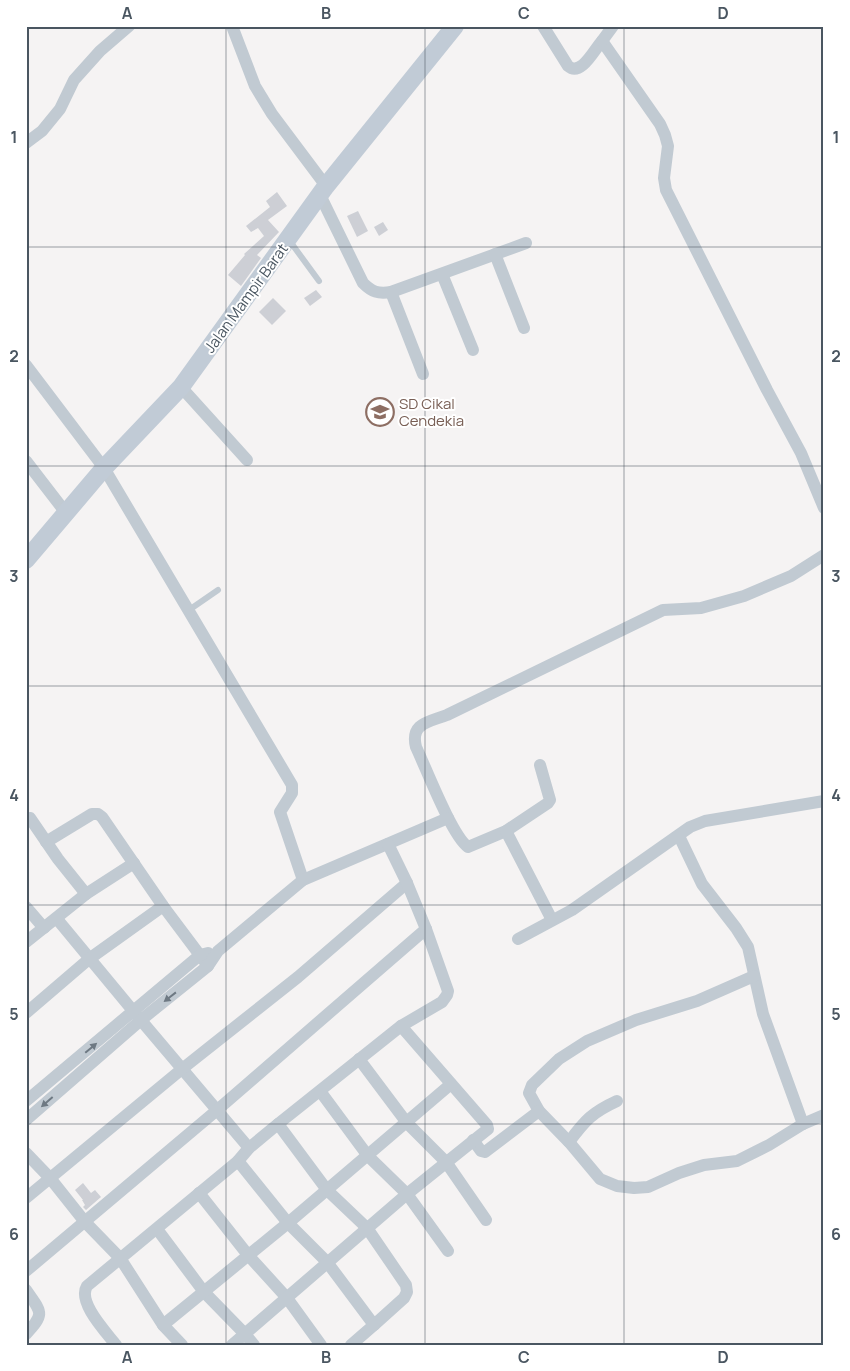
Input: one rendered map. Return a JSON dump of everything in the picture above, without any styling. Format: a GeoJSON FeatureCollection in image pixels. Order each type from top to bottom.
{"type":"FeatureCollection","features":[{"type":"Feature","properties":{"kind":"street"},"geometry":{"type":"LineString","coordinates":[[26,142],[42,131],[60,109],[74,80],[100,51],[129,26]]}},
{"type":"Feature","properties":{"kind":"street"},"geometry":{"type":"LineString","coordinates":[[232,26],[255,86],[323,191],[362,283],[371,291],[379,293],[391,292],[526,243]]}},
{"type":"Feature","properties":{"kind":"street","name":"Jalan Mampir Barat"},"geometry":{"type":"LineString","coordinates":[[26,560],[104,468],[181,387],[323,191],[455,26]]}},
{"type":"Feature","properties":{"kind":"street"},"geometry":{"type":"LineString","coordinates":[[543,26],[568,66],[576,70],[581,67],[613,26]]}},
{"type":"Feature","properties":{"kind":"street"},"geometry":{"type":"LineString","coordinates":[[602,40],[660,124],[668,146],[664,178],[666,190],[801,453],[824,508]]}},
{"type":"Feature","properties":{"kind":"street"},"geometry":{"type":"LineString","coordinates":[[495,254],[524,328]]}},
{"type":"Feature","properties":{"kind":"street"},"geometry":{"type":"LineString","coordinates":[[442,274],[473,350]]}},
{"type":"Feature","properties":{"kind":"street"},"geometry":{"type":"LineString","coordinates":[[391,292],[423,374]]}},
{"type":"Feature","properties":{"kind":"street"},"geometry":{"type":"LineString","coordinates":[[26,365],[104,468],[292,785],[292,793],[280,812],[303,880]]}},
{"type":"Feature","properties":{"kind":"street"},"geometry":{"type":"LineString","coordinates":[[181,387],[247,460]]}},
{"type":"Feature","properties":{"kind":"street"},"geometry":{"type":"LineString","coordinates":[[26,461],[66,513]]}},
{"type":"Feature","properties":{"kind":"street"},"geometry":{"type":"LineString","coordinates":[[540,765],[550,800],[548,804],[506,831],[468,847],[460,839],[448,818],[416,748],[414,735],[417,729],[663,610],[701,608],[744,596],[791,576],[824,555]]}},
{"type":"Feature","properties":{"kind":"street"},"geometry":{"type":"LineString","coordinates":[[518,939],[572,910],[690,827],[705,820],[824,802]]}},
{"type":"Feature","properties":{"kind":"street"},"geometry":{"type":"LineString","coordinates":[[46,842],[92,814],[98,814],[102,817],[208,966]]}},
{"type":"Feature","properties":{"kind":"street"},"geometry":{"type":"LineString","coordinates":[[30,818],[86,894]]}},
{"type":"Feature","properties":{"kind":"street"},"geometry":{"type":"LineString","coordinates":[[26,1102],[137,1016],[208,966],[218,952],[303,880],[448,818]]}},
{"type":"Feature","properties":{"kind":"street"},"geometry":{"type":"LineString","coordinates":[[506,831],[552,920]]}},
{"type":"Feature","properties":{"kind":"street"},"geometry":{"type":"LineString","coordinates":[[679,836],[702,884],[736,928],[748,947],[762,1014],[803,1124]]}},
{"type":"Feature","properties":{"kind":"street"},"geometry":{"type":"LineString","coordinates":[[109,1342],[86,1305],[84,1291],[87,1286],[238,1161],[249,1148],[278,1124],[401,1026],[442,1002],[447,995],[447,986],[426,929],[388,844]]}},
{"type":"Feature","properties":{"kind":"street"},"geometry":{"type":"LineString","coordinates":[[26,942],[86,894],[134,863]]}},
{"type":"Feature","properties":{"kind":"street"},"geometry":{"type":"LineString","coordinates":[[26,1198],[298,977],[407,883]]}},
{"type":"Feature","properties":{"kind":"street"},"geometry":{"type":"LineString","coordinates":[[26,1013],[89,959],[164,906]]}},
{"type":"Feature","properties":{"kind":"street"},"geometry":{"type":"LineString","coordinates":[[26,907],[44,928]]}},
{"type":"Feature","properties":{"kind":"street"},"geometry":{"type":"LineString","coordinates":[[57,919],[216,1111],[249,1148]]}},
{"type":"Feature","properties":{"kind":"street"},"geometry":{"type":"LineString","coordinates":[[26,1271],[216,1111],[426,929]]}},
{"type":"Feature","properties":{"kind":"street"},"geometry":{"type":"LineString","coordinates":[[26,1120],[200,955],[218,952]]}},
{"type":"Feature","properties":{"kind":"street"},"geometry":{"type":"LineString","coordinates":[[754,976],[697,1001],[636,1020],[587,1040],[559,1059],[532,1085],[529,1093],[539,1111],[569,1142],[600,1179],[617,1186],[641,1188],[704,1165],[737,1161],[769,1145],[803,1124],[824,1115]]}},
{"type":"Feature","properties":{"kind":"street"},"geometry":{"type":"LineString","coordinates":[[232,1345],[407,1194],[486,1131],[487,1125],[401,1026]]}},
{"type":"Feature","properties":{"kind":"street"},"geometry":{"type":"LineString","coordinates":[[359,1059],[407,1123],[446,1162],[486,1220]]}},
{"type":"Feature","properties":{"kind":"street"},"geometry":{"type":"LineString","coordinates":[[164,1326],[368,1156],[451,1084]]}},
{"type":"Feature","properties":{"kind":"street"},"geometry":{"type":"LineString","coordinates":[[320,1091],[368,1156],[407,1194],[448,1251]]}},
{"type":"Feature","properties":{"kind":"street"},"geometry":{"type":"LineString","coordinates":[[569,1142],[579,1128],[596,1111],[617,1101]]}},
{"type":"Feature","properties":{"kind":"street"},"geometry":{"type":"LineString","coordinates":[[473,1140],[484,1152],[539,1111]]}},
{"type":"Feature","properties":{"kind":"street"},"geometry":{"type":"LineString","coordinates":[[278,1124],[327,1190],[367,1228],[406,1285],[407,1292],[404,1298],[351,1345]]}},
{"type":"Feature","properties":{"kind":"street"},"geometry":{"type":"LineString","coordinates":[[26,1153],[50,1178],[84,1222],[120,1258],[164,1326],[182,1345]]}},
{"type":"Feature","properties":{"kind":"street"},"geometry":{"type":"LineString","coordinates":[[238,1161],[288,1223],[327,1262],[374,1325]]}},
{"type":"Feature","properties":{"kind":"street"},"geometry":{"type":"LineString","coordinates":[[199,1193],[248,1255],[286,1298],[321,1345]]}},
{"type":"Feature","properties":{"kind":"street"},"geometry":{"type":"LineString","coordinates":[[157,1229],[204,1292],[254,1345]]}},
{"type":"Feature","properties":{"kind":"street"},"geometry":{"type":"LineString","coordinates":[[26,1290],[39,1310],[40,1316],[26,1334]]}},
{"type":"Feature","properties":{"kind":"lane"},"geometry":{"type":"LineString","coordinates":[[289,239],[319,281]]}},
{"type":"Feature","properties":{"kind":"lane"},"geometry":{"type":"LineString","coordinates":[[189,610],[218,590]]}},
{"type":"Feature","properties":{"kind":"building"},"geometry":{"type":"Polygon","coordinates":[[[277,192],[287,206],[268,220],[279,232],[257,255],[261,258],[241,286],[228,275],[244,254],[264,236],[258,228],[251,232],[246,226],[270,207],[266,201],[277,192]]]}},
{"type":"Feature","properties":{"kind":"building"},"geometry":{"type":"Polygon","coordinates":[[[358,211],[368,231],[357,237],[347,216],[358,211]]]}},
{"type":"Feature","properties":{"kind":"building"},"geometry":{"type":"Polygon","coordinates":[[[383,222],[388,230],[379,236],[374,227],[383,222]]]}},
{"type":"Feature","properties":{"kind":"building"},"geometry":{"type":"Polygon","coordinates":[[[316,290],[322,297],[310,306],[304,298],[316,290]]]}},
{"type":"Feature","properties":{"kind":"building"},"geometry":{"type":"Polygon","coordinates":[[[273,298],[286,311],[272,325],[259,312],[273,298]]]}},
{"type":"Feature","properties":{"kind":"building"},"geometry":{"type":"Polygon","coordinates":[[[83,1183],[91,1193],[95,1190],[101,1197],[86,1210],[83,1207],[85,1205],[83,1200],[75,1190],[83,1183]]]}},
{"type":"Feature","properties":{"kind":"place","name":"SD Cikal Cendekia"},"geometry":{"type":"Point","coordinates":[380,412]}}]}
